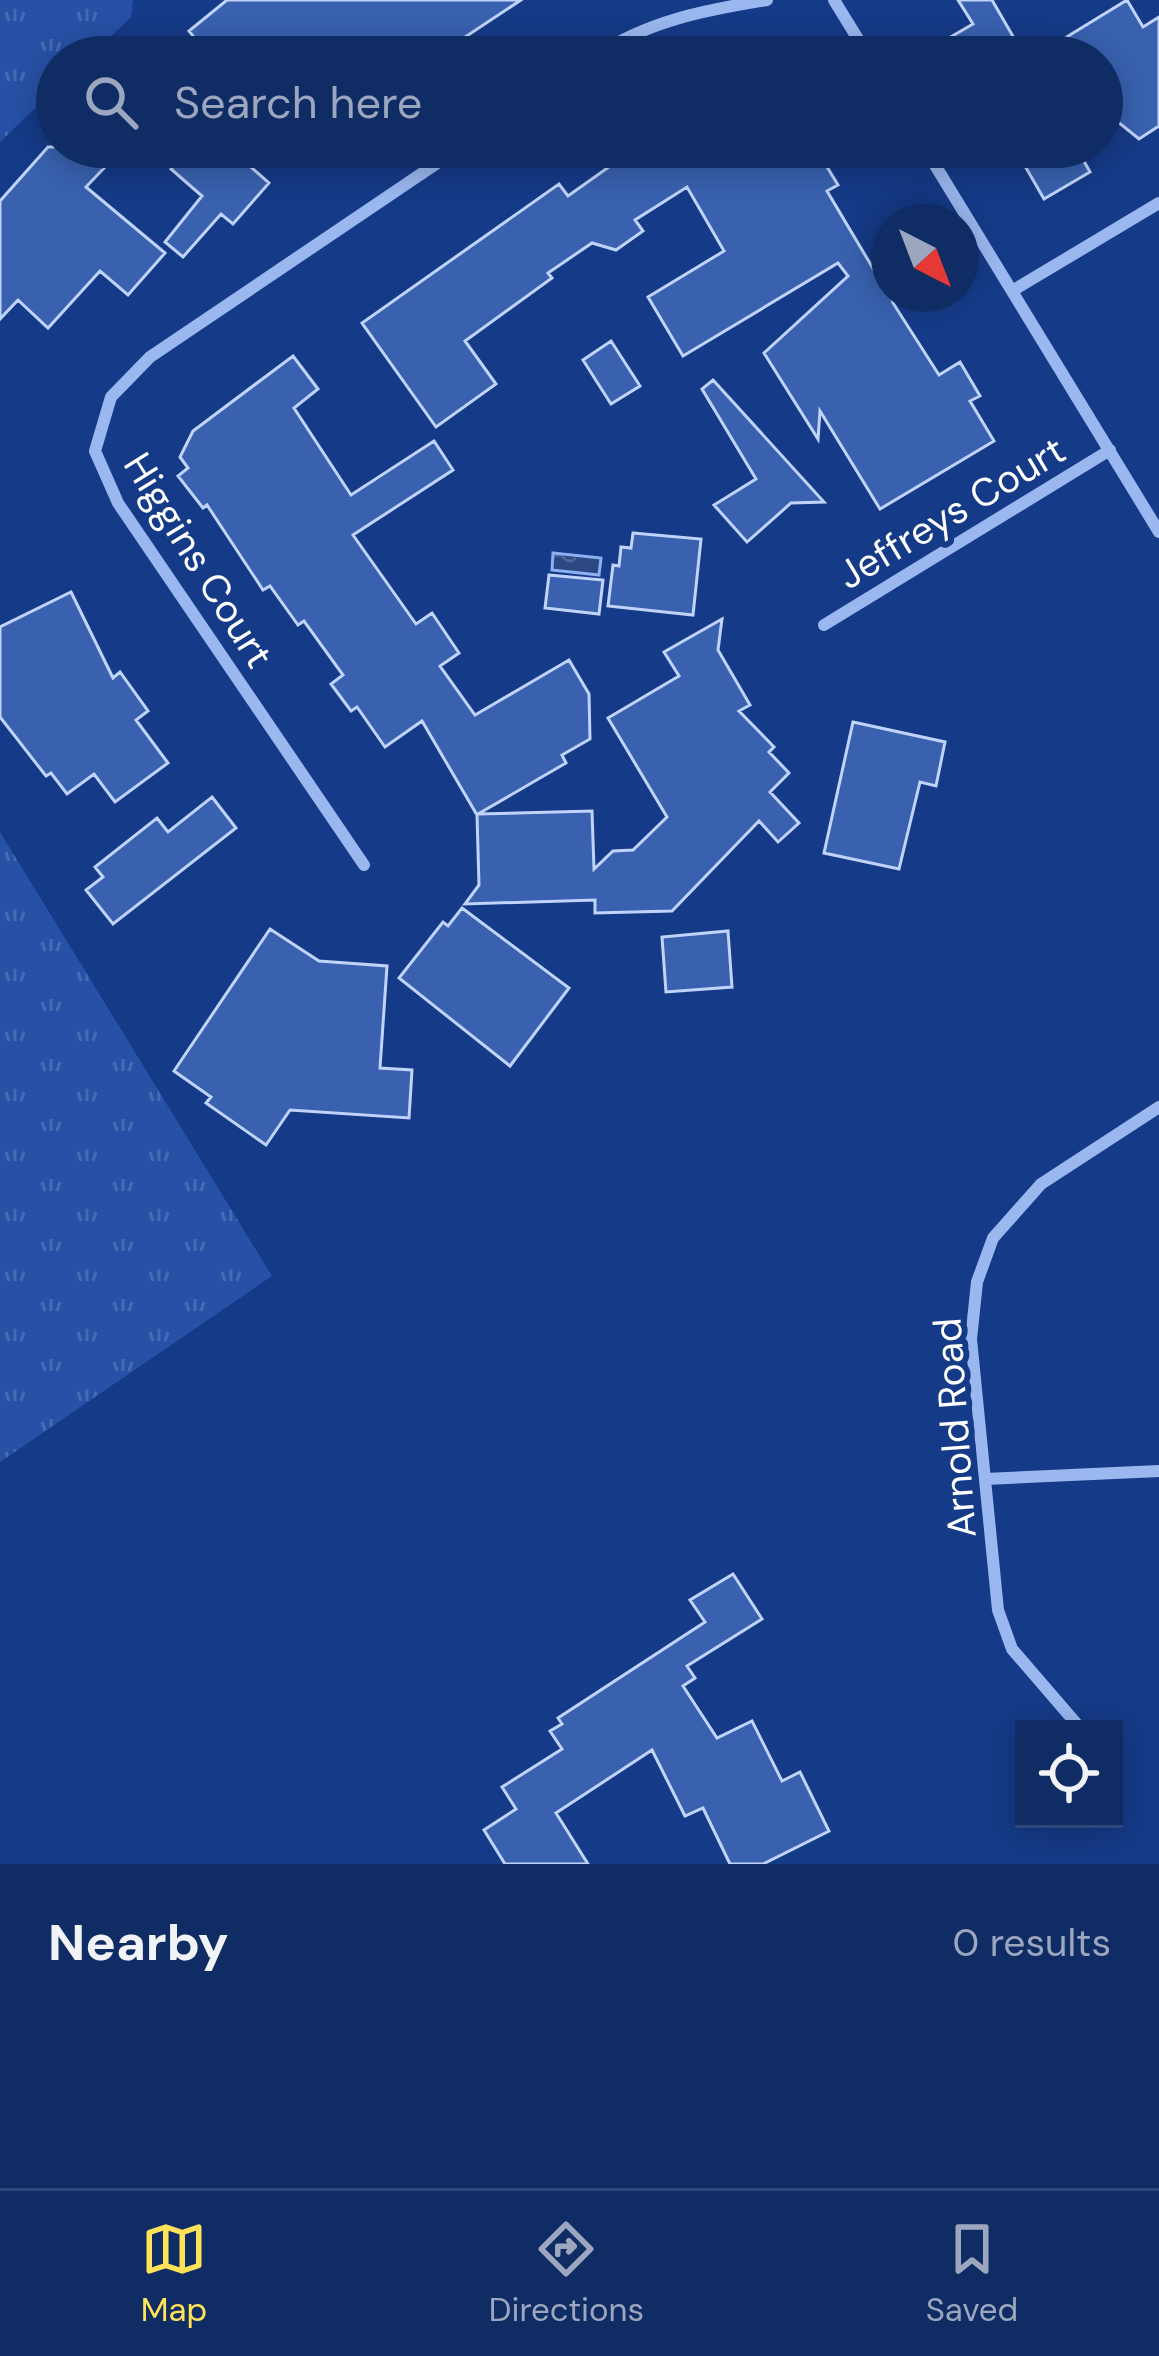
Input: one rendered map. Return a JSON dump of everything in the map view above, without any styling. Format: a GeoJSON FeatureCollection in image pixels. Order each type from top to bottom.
{"type":"FeatureCollection","features":[{"type":"Feature","properties":{"kind":"street"},"geometry":{"type":"LineString","coordinates":[[625,36],[705,10],[767,0]]}},
{"type":"Feature","properties":{"kind":"street"},"geometry":{"type":"LineString","coordinates":[[834,0],[855,36]]}},
{"type":"Feature","properties":{"kind":"street","name":"Higgins Court"},"geometry":{"type":"LineString","coordinates":[[364,866],[118,503],[95,451],[111,397],[150,357],[430,168]]}},
{"type":"Feature","properties":{"kind":"street"},"geometry":{"type":"LineString","coordinates":[[937,168],[1159,532]]}},
{"type":"Feature","properties":{"kind":"street"},"geometry":{"type":"LineString","coordinates":[[1012,291],[1159,202]]}},
{"type":"Feature","properties":{"kind":"street","name":"Jeffreys Court"},"geometry":{"type":"LineString","coordinates":[[824,625],[1110,450]]}},
{"type":"Feature","properties":{"kind":"street","name":"Arnold Road"},"geometry":{"type":"LineString","coordinates":[[1073,1720],[1012,1648],[998,1610],[971,1339],[977,1282],[993,1238],[1041,1184],[1159,1107]]}},
{"type":"Feature","properties":{"kind":"street"},"geometry":{"type":"LineString","coordinates":[[985,1479],[1159,1472]]}},
{"type":"Feature","properties":{"kind":"green space"},"geometry":{"type":"Polygon","coordinates":[[[0,0],[133,0],[131,17],[111,36],[36,36],[36,107],[0,142],[0,0]]]}},
{"type":"Feature","properties":{"kind":"green space"},"geometry":{"type":"Polygon","coordinates":[[[0,832],[272,1276],[0,1462],[0,832]]]}},
{"type":"Feature","properties":{"kind":"water"},"geometry":{"type":"Polygon","coordinates":[[[553,553],[601,558],[599,575],[552,570],[553,553]]]}},
{"type":"Feature","properties":{"kind":"building"},"geometry":{"type":"Polygon","coordinates":[[[227,0],[521,0],[467,36],[193,36],[189,31],[227,0]]]}},
{"type":"Feature","properties":{"kind":"building"},"geometry":{"type":"Polygon","coordinates":[[[958,0],[992,0],[1013,36],[952,36],[973,24],[958,0]]]}},
{"type":"Feature","properties":{"kind":"building"},"geometry":{"type":"Polygon","coordinates":[[[1127,0],[1143,27],[1159,17],[1159,126],[1139,139],[1123,126],[1123,36],[1068,36],[1127,0]]]}},
{"type":"Feature","properties":{"kind":"building"},"geometry":{"type":"Polygon","coordinates":[[[36,160],[36,168],[104,168],[86,187],[165,253],[128,295],[100,271],[48,328],[18,300],[0,319],[0,201],[36,160]]]}},
{"type":"Feature","properties":{"kind":"building"},"geometry":{"type":"Polygon","coordinates":[[[252,168],[269,183],[233,224],[221,214],[183,257],[165,242],[202,196],[171,169],[252,168]]]}},
{"type":"Feature","properties":{"kind":"building"},"geometry":{"type":"Polygon","coordinates":[[[607,168],[828,168],[838,185],[827,191],[871,265],[871,312],[899,312],[939,375],[960,362],[980,396],[970,401],[994,441],[880,509],[820,411],[818,439],[764,353],[848,276],[838,263],[683,356],[648,297],[724,251],[687,187],[635,220],[643,231],[616,250],[592,243],[465,341],[496,384],[436,427],[362,323],[559,184],[568,196],[607,168]]]}},
{"type":"Feature","properties":{"kind":"building"},"geometry":{"type":"Polygon","coordinates":[[[1026,168],[1088,168],[1090,172],[1044,199],[1026,168]]]}},
{"type":"Feature","properties":{"kind":"building"},"geometry":{"type":"Polygon","coordinates":[[[611,341],[640,386],[611,404],[583,360],[611,341]]]}},
{"type":"Feature","properties":{"kind":"building"},"geometry":{"type":"Polygon","coordinates":[[[293,356],[318,389],[294,408],[351,495],[434,441],[453,470],[353,535],[416,624],[432,613],[459,653],[440,666],[475,715],[569,660],[589,694],[590,739],[562,755],[566,763],[478,814],[592,811],[594,869],[613,851],[633,850],[667,817],[608,718],[679,676],[664,652],[722,619],[718,650],[750,705],[739,711],[774,747],[769,752],[789,773],[770,792],[799,823],[778,842],[759,821],[672,911],[595,913],[595,900],[465,904],[479,885],[477,815],[422,721],[385,747],[357,707],[351,711],[331,684],[343,675],[304,621],[298,625],[270,586],[263,590],[207,505],[203,508],[178,476],[188,468],[180,457],[193,431],[293,356]]]}},
{"type":"Feature","properties":{"kind":"building"},"geometry":{"type":"Polygon","coordinates":[[[713,380],[824,502],[791,503],[747,542],[714,505],[756,479],[702,389],[713,380]]]}},
{"type":"Feature","properties":{"kind":"building"},"geometry":{"type":"Polygon","coordinates":[[[633,533],[701,539],[693,615],[608,606],[613,565],[619,566],[621,547],[631,548],[633,533]]]}},
{"type":"Feature","properties":{"kind":"building"},"geometry":{"type":"Polygon","coordinates":[[[549,575],[603,580],[599,614],[545,608],[549,575]]]}},
{"type":"Feature","properties":{"kind":"building"},"geometry":{"type":"Polygon","coordinates":[[[71,592],[113,678],[120,672],[148,711],[136,720],[168,763],[115,802],[94,774],[67,794],[51,773],[46,776],[0,717],[0,627],[71,592]]]}},
{"type":"Feature","properties":{"kind":"building"},"geometry":{"type":"Polygon","coordinates":[[[853,722],[945,742],[936,786],[920,782],[899,869],[824,853],[853,722]]]}},
{"type":"Feature","properties":{"kind":"building"},"geometry":{"type":"Polygon","coordinates":[[[212,797],[236,828],[113,924],[86,890],[103,877],[95,867],[157,818],[168,832],[212,797]]]}},
{"type":"Feature","properties":{"kind":"building"},"geometry":{"type":"Polygon","coordinates":[[[462,908],[569,988],[510,1066],[399,978],[443,922],[448,926],[462,908]]]}},
{"type":"Feature","properties":{"kind":"building"},"geometry":{"type":"Polygon","coordinates":[[[270,929],[319,961],[387,966],[380,1068],[412,1070],[409,1118],[290,1110],[266,1145],[206,1103],[211,1097],[174,1071],[270,929]]]}},
{"type":"Feature","properties":{"kind":"building"},"geometry":{"type":"Polygon","coordinates":[[[728,931],[732,987],[666,992],[662,937],[728,931]]]}},
{"type":"Feature","properties":{"kind":"building"},"geometry":{"type":"Polygon","coordinates":[[[733,1574],[762,1619],[687,1666],[695,1678],[683,1686],[717,1738],[752,1721],[782,1781],[800,1772],[829,1831],[763,1864],[730,1864],[703,1808],[685,1816],[652,1750],[556,1813],[588,1864],[505,1864],[484,1830],[516,1809],[502,1787],[562,1749],[550,1731],[562,1724],[558,1718],[705,1622],[690,1600],[733,1574]]]}}]}
